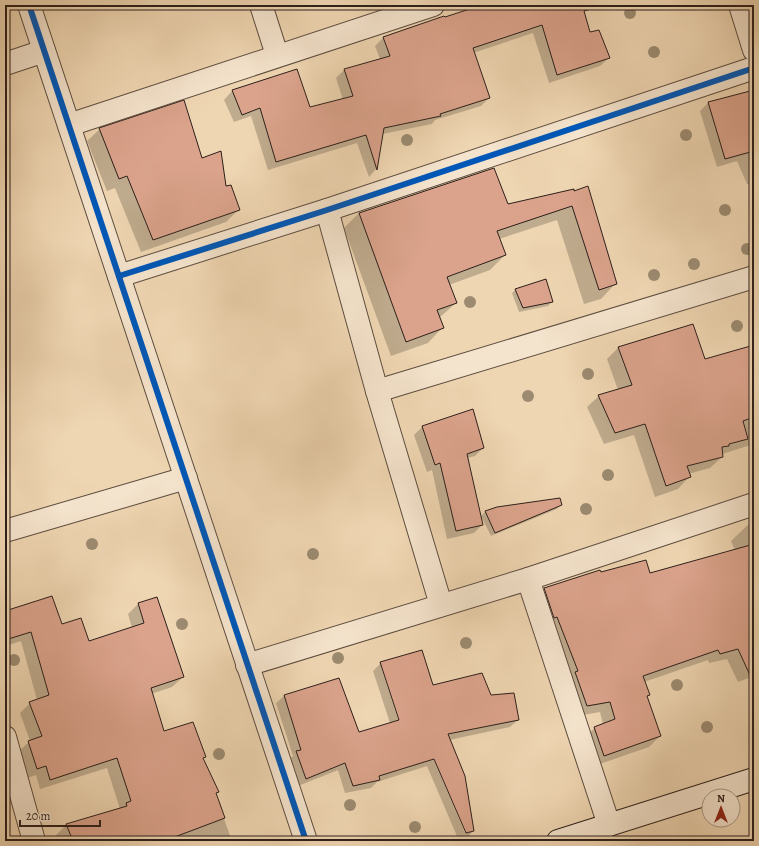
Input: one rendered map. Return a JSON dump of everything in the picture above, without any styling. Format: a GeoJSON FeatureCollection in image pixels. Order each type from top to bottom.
{"type":"FeatureCollection","features":[{"type":"Feature","properties":{"kind":"street"},"geometry":{"type":"LineString","coordinates":[[29,5],[306,841]]}},
{"type":"Feature","properties":{"kind":"street"},"geometry":{"type":"LineString","coordinates":[[261,5],[277,55]]}},
{"type":"Feature","properties":{"kind":"street"},"geometry":{"type":"LineString","coordinates":[[69,125],[277,55],[433,5]]}},
{"type":"Feature","properties":{"kind":"street"},"geometry":{"type":"LineString","coordinates":[[740,5],[754,50]]}},
{"type":"Feature","properties":{"kind":"street"},"geometry":{"type":"LineString","coordinates":[[5,64],[44,51]]}},
{"type":"Feature","properties":{"kind":"street"},"geometry":{"type":"LineString","coordinates":[[119,276],[327,210],[754,68]]}},
{"type":"Feature","properties":{"kind":"street"},"geometry":{"type":"LineString","coordinates":[[327,210],[377,391],[441,605]]}},
{"type":"Feature","properties":{"kind":"street"},"geometry":{"type":"LineString","coordinates":[[377,391],[754,277]]}},
{"type":"Feature","properties":{"kind":"street"},"geometry":{"type":"LineString","coordinates":[[5,531],[186,478]]}},
{"type":"Feature","properties":{"kind":"street"},"geometry":{"type":"LineString","coordinates":[[247,665],[528,579],[754,504]]}},
{"type":"Feature","properties":{"kind":"street"},"geometry":{"type":"LineString","coordinates":[[528,579],[609,825]]}},
{"type":"Feature","properties":{"kind":"street"},"geometry":{"type":"LineString","coordinates":[[5,737],[34,841]]}},
{"type":"Feature","properties":{"kind":"street"},"geometry":{"type":"LineString","coordinates":[[558,841],[754,779]]}},
{"type":"Feature","properties":{"kind":"building"},"geometry":{"type":"Polygon","coordinates":[[[482,5],[590,5],[591,9],[584,11],[590,32],[599,30],[610,58],[557,75],[542,25],[473,48],[490,98],[440,114],[441,116],[384,128],[377,170],[366,135],[276,162],[260,108],[242,115],[232,90],[297,69],[310,107],[353,96],[344,69],[390,56],[383,37],[444,16],[445,17],[482,5]]]}},
{"type":"Feature","properties":{"kind":"building"},"geometry":{"type":"Polygon","coordinates":[[[754,90],[754,151],[725,159],[708,102],[754,90]]]}},
{"type":"Feature","properties":{"kind":"building"},"geometry":{"type":"Polygon","coordinates":[[[184,100],[202,158],[221,151],[226,186],[231,185],[240,210],[153,240],[127,176],[119,179],[99,128],[184,100]]]}},
{"type":"Feature","properties":{"kind":"building"},"geometry":{"type":"Polygon","coordinates":[[[494,168],[508,204],[574,189],[574,191],[588,186],[617,284],[599,290],[572,206],[497,231],[506,255],[447,277],[457,303],[437,310],[444,328],[406,342],[359,213],[494,168]]]}},
{"type":"Feature","properties":{"kind":"building"},"geometry":{"type":"Polygon","coordinates":[[[546,279],[553,302],[523,308],[515,289],[546,279]]]}},
{"type":"Feature","properties":{"kind":"building"},"geometry":{"type":"Polygon","coordinates":[[[693,324],[705,359],[754,345],[754,417],[743,421],[748,439],[722,447],[723,457],[687,466],[691,477],[666,486],[645,424],[615,433],[598,395],[632,385],[618,347],[693,324]]]}},
{"type":"Feature","properties":{"kind":"building"},"geometry":{"type":"Polygon","coordinates":[[[473,409],[484,448],[467,454],[483,525],[456,531],[440,463],[435,465],[422,426],[473,409]]]}},
{"type":"Feature","properties":{"kind":"building"},"geometry":{"type":"Polygon","coordinates":[[[560,498],[562,505],[495,533],[485,511],[497,507],[560,498]]]}},
{"type":"Feature","properties":{"kind":"building"},"geometry":{"type":"Polygon","coordinates":[[[754,544],[754,684],[738,649],[720,654],[718,650],[643,676],[650,695],[647,696],[661,736],[604,756],[594,727],[615,719],[610,702],[587,706],[575,672],[578,671],[557,617],[554,618],[544,588],[600,570],[601,572],[646,560],[650,573],[754,544]]]}},
{"type":"Feature","properties":{"kind":"building"},"geometry":{"type":"Polygon","coordinates":[[[52,596],[62,624],[81,618],[89,641],[144,623],[138,603],[157,597],[184,677],[151,688],[164,731],[193,722],[206,757],[203,758],[219,792],[216,793],[225,818],[164,841],[73,841],[66,824],[127,806],[126,803],[131,801],[117,758],[50,780],[46,766],[37,769],[28,741],[42,736],[29,702],[49,695],[31,632],[5,640],[5,611],[52,596]]]}},
{"type":"Feature","properties":{"kind":"building"},"geometry":{"type":"Polygon","coordinates":[[[422,650],[433,685],[482,673],[491,695],[514,693],[519,720],[448,734],[465,776],[474,831],[466,833],[434,759],[379,776],[380,780],[353,786],[345,763],[306,779],[296,751],[301,750],[284,695],[339,678],[359,732],[399,720],[380,662],[422,650]]]}},
{"type":"Feature","properties":{"kind":"cycle path"},"geometry":{"type":"LineString","coordinates":[[29,5],[306,841]]}},
{"type":"Feature","properties":{"kind":"cycle path"},"geometry":{"type":"LineString","coordinates":[[119,276],[327,210],[754,68]]}}]}
